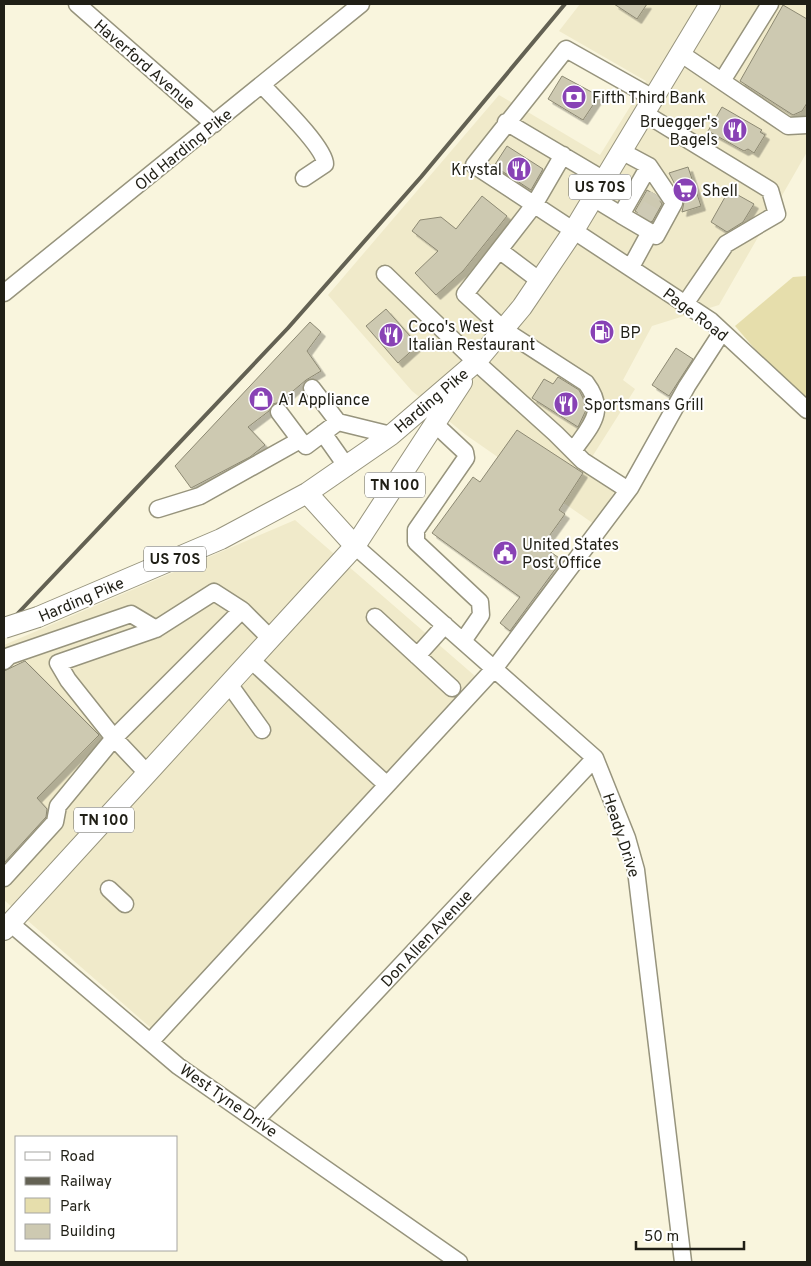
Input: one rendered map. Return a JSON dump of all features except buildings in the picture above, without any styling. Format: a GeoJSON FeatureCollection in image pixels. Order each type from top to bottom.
{"type":"FeatureCollection","features":[{"type":"Feature","properties":{"kind":"main road","name":"Harding Pike"},"geometry":{"type":"LineString","coordinates":[[4,628],[38,617],[221,539],[307,492],[346,467],[391,434],[476,362],[504,330],[574,230],[710,4]]}},
{"type":"Feature","properties":{"kind":"main road","name":"TN 100"},"geometry":{"type":"LineString","coordinates":[[7,926],[355,546],[476,362]]}},
{"type":"Feature","properties":{"kind":"main road"},"geometry":{"type":"LineString","coordinates":[[307,492],[355,546]]}},
{"type":"Feature","properties":{"kind":"street","name":"Haverford Avenue"},"geometry":{"type":"LineString","coordinates":[[77,4],[214,124]]}},
{"type":"Feature","properties":{"kind":"street","name":"Old Harding Pike"},"geometry":{"type":"LineString","coordinates":[[4,293],[361,4]]}},
{"type":"Feature","properties":{"kind":"street"},"geometry":{"type":"LineString","coordinates":[[722,81],[770,4]]}},
{"type":"Feature","properties":{"kind":"street"},"geometry":{"type":"LineString","coordinates":[[604,180],[506,122],[566,49],[770,190],[777,214],[726,244],[685,304]]}},
{"type":"Feature","properties":{"kind":"street"},"geometry":{"type":"LineString","coordinates":[[680,53],[788,126],[807,125]]}},
{"type":"Feature","properties":{"kind":"street"},"geometry":{"type":"LineString","coordinates":[[262,85],[325,157],[325,164],[304,178]]}},
{"type":"Feature","properties":{"kind":"street","name":"Page Road"},"geometry":{"type":"LineString","coordinates":[[506,122],[474,165],[685,304],[722,332],[807,410]]}},
{"type":"Feature","properties":{"kind":"street"},"geometry":{"type":"LineString","coordinates":[[593,198],[644,226],[656,236],[674,203],[660,190],[649,166],[621,151]]}},
{"type":"Feature","properties":{"kind":"street"},"geometry":{"type":"LineString","coordinates":[[563,155],[534,205],[465,294],[504,330],[586,383],[594,394],[596,416],[573,451]]}},
{"type":"Feature","properties":{"kind":"street"},"geometry":{"type":"LineString","coordinates":[[621,215],[649,166]]}},
{"type":"Feature","properties":{"kind":"street"},"geometry":{"type":"LineString","coordinates":[[630,267],[644,226]]}},
{"type":"Feature","properties":{"kind":"street"},"geometry":{"type":"LineString","coordinates":[[499,250],[540,281]]}},
{"type":"Feature","properties":{"kind":"street"},"geometry":{"type":"LineString","coordinates":[[385,274],[583,461],[628,490]]}},
{"type":"Feature","properties":{"kind":"street"},"geometry":{"type":"LineString","coordinates":[[150,1042],[494,668],[628,490],[687,386],[722,332]]}},
{"type":"Feature","properties":{"kind":"street"},"geometry":{"type":"LineString","coordinates":[[312,388],[338,422],[391,434]]}},
{"type":"Feature","properties":{"kind":"street"},"geometry":{"type":"LineString","coordinates":[[279,412],[306,446],[338,422]]}},
{"type":"Feature","properties":{"kind":"street"},"geometry":{"type":"LineString","coordinates":[[435,424],[465,452],[466,458],[416,530],[416,542],[480,602],[480,615],[463,641]]}},
{"type":"Feature","properties":{"kind":"street"},"geometry":{"type":"LineString","coordinates":[[323,433],[346,467]]}},
{"type":"Feature","properties":{"kind":"street"},"geometry":{"type":"LineString","coordinates":[[158,509],[200,496],[300,440]]}},
{"type":"Feature","properties":{"kind":"street","name":"Heady Drive"},"geometry":{"type":"LineString","coordinates":[[355,546],[595,758],[626,838],[636,870],[683,1262]]}},
{"type":"Feature","properties":{"kind":"street"},"geometry":{"type":"LineString","coordinates":[[147,773],[114,738],[68,680],[58,663],[156,629],[214,592],[242,610],[270,638]]}},
{"type":"Feature","properties":{"kind":"street"},"geometry":{"type":"LineString","coordinates":[[4,878],[55,822],[58,806],[114,738],[242,610]]}},
{"type":"Feature","properties":{"kind":"street"},"geometry":{"type":"LineString","coordinates":[[4,661],[9,656],[131,614],[156,629]]}},
{"type":"Feature","properties":{"kind":"street"},"geometry":{"type":"LineString","coordinates":[[375,618],[452,688]]}},
{"type":"Feature","properties":{"kind":"street"},"geometry":{"type":"LineString","coordinates":[[417,656],[445,625]]}},
{"type":"Feature","properties":{"kind":"street"},"geometry":{"type":"LineString","coordinates":[[251,660],[387,785]]}},
{"type":"Feature","properties":{"kind":"street"},"geometry":{"type":"LineString","coordinates":[[229,684],[262,730]]}},
{"type":"Feature","properties":{"kind":"street","name":"Don Allen Avenue"},"geometry":{"type":"LineString","coordinates":[[257,1119],[595,758]]}},
{"type":"Feature","properties":{"kind":"street"},"geometry":{"type":"LineString","coordinates":[[109,889],[124,904]]}},
{"type":"Feature","properties":{"kind":"street","name":"West Tyne Drive"},"geometry":{"type":"LineString","coordinates":[[7,926],[178,1066],[257,1119],[459,1262]]}},
{"type":"Feature","properties":{"kind":"shaded area"},"geometry":{"type":"Polygon","coordinates":[[[580,4],[807,4],[807,152],[719,305],[652,326],[623,380],[635,389],[592,457],[623,478],[594,524],[466,435],[412,391],[328,295],[499,95],[600,155],[646,81],[559,31],[580,4]]]}},
{"type":"Feature","properties":{"kind":"shaded area"},"geometry":{"type":"Polygon","coordinates":[[[295,520],[475,676],[151,1028],[4,900],[4,645],[295,520]]]}},
{"type":"Feature","properties":{"kind":"green space"},"geometry":{"type":"Polygon","coordinates":[[[807,276],[807,409],[735,326],[793,277],[807,276]]]}},
{"type":"Feature","properties":{"kind":"tunnel"},"geometry":{"type":"LineString","coordinates":[[643,219],[657,195]]}},
{"type":"Feature","properties":{"kind":"railway"},"geometry":{"type":"LineString","coordinates":[[4,628],[288,328],[421,177],[565,4]]}},
{"type":"Feature","properties":{"kind":"place","name":"Fifth Third Bank"},"geometry":{"type":"Point","coordinates":[574,97]}},
{"type":"Feature","properties":{"kind":"place","name":"Bruegger's Bagels"},"geometry":{"type":"Point","coordinates":[735,130]}},
{"type":"Feature","properties":{"kind":"place","name":"Krystal"},"geometry":{"type":"Point","coordinates":[519,169]}},
{"type":"Feature","properties":{"kind":"place","name":"Shell"},"geometry":{"type":"Point","coordinates":[685,190]}},
{"type":"Feature","properties":{"kind":"place","name":"BP"},"geometry":{"type":"Point","coordinates":[602,332]}},
{"type":"Feature","properties":{"kind":"place","name":"Coco's West Italian Restaurant"},"geometry":{"type":"Point","coordinates":[391,335]}},
{"type":"Feature","properties":{"kind":"place","name":"A1 Appliance"},"geometry":{"type":"Point","coordinates":[261,399]}},
{"type":"Feature","properties":{"kind":"place","name":"Sportsmans Grill"},"geometry":{"type":"Point","coordinates":[566,404]}},
{"type":"Feature","properties":{"kind":"place","name":"United States Post Office"},"geometry":{"type":"Point","coordinates":[505,553]}}]}
